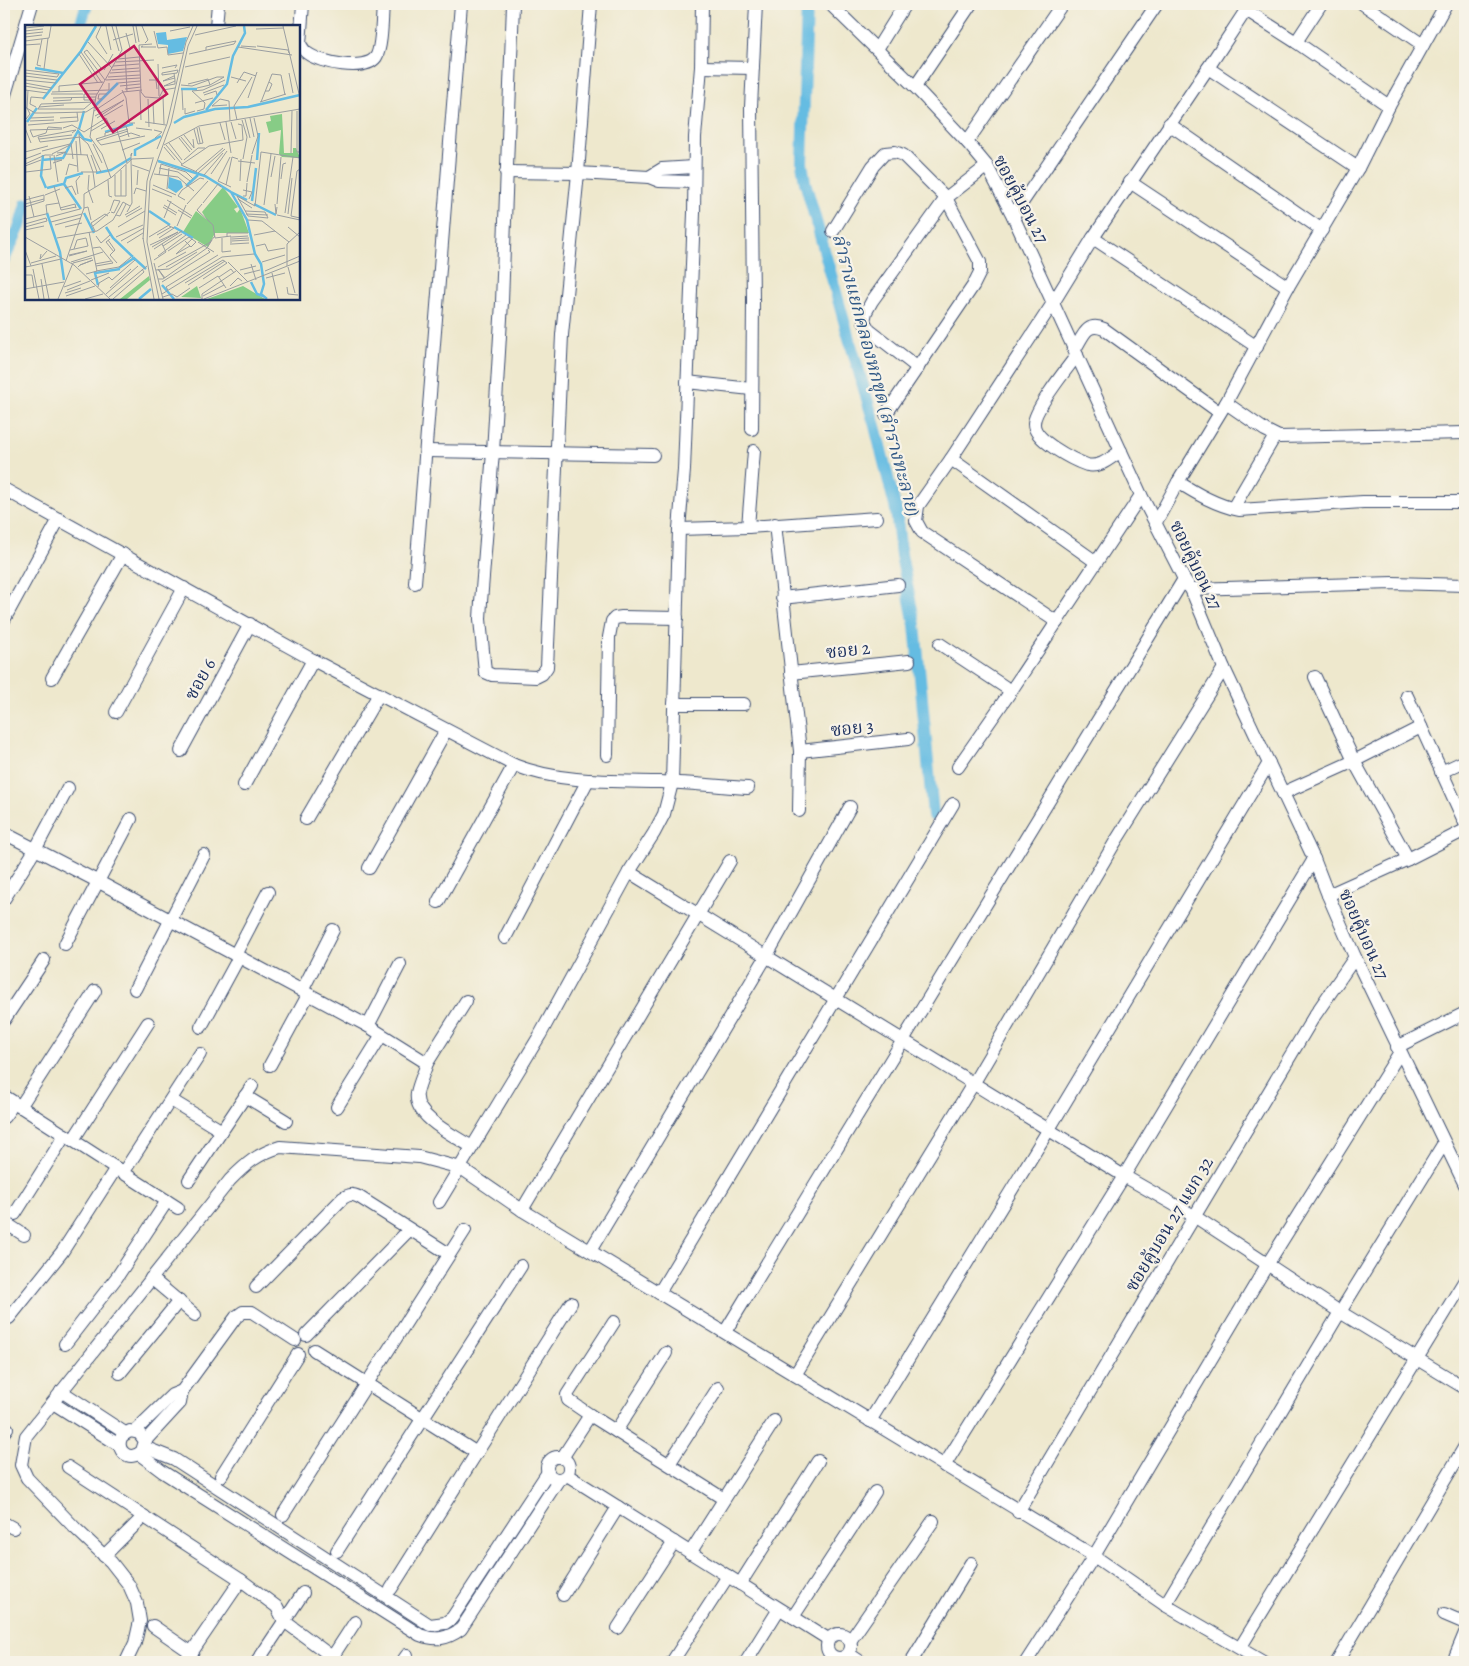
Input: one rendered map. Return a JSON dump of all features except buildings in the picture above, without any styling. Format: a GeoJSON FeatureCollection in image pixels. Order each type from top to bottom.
{"type":"FeatureCollection","features":[{"type":"Feature","properties":{"kind":"street"},"geometry":{"type":"LineString","coordinates":[[26,25],[32,4]]}},
{"type":"Feature","properties":{"kind":"street"},"geometry":{"type":"LineString","coordinates":[[216,25],[218,4]]}},
{"type":"Feature","properties":{"kind":"street"},"geometry":{"type":"LineString","coordinates":[[300,36],[304,4]]}},
{"type":"Feature","properties":{"kind":"street"},"geometry":{"type":"LineString","coordinates":[[300,45],[306,53],[333,63],[369,64],[377,56],[383,4]]}},
{"type":"Feature","properties":{"kind":"street"},"geometry":{"type":"LineString","coordinates":[[415,583],[460,4]]}},
{"type":"Feature","properties":{"kind":"street"},"geometry":{"type":"LineString","coordinates":[[513,4],[502,302],[480,619],[485,672],[492,675],[536,678],[547,667],[562,335],[578,173],[591,4]]}},
{"type":"Feature","properties":{"kind":"street"},"geometry":{"type":"LineString","coordinates":[[439,1202],[540,1035],[629,872],[654,833],[664,814],[672,783],[694,182],[694,137],[701,67],[702,4]]}},
{"type":"Feature","properties":{"kind":"street"},"geometry":{"type":"LineString","coordinates":[[752,429],[751,107],[756,4]]}},
{"type":"Feature","properties":{"kind":"street","name":"ซอยคู้บอน 27"},"geometry":{"type":"LineString","coordinates":[[830,4],[915,87],[987,166],[1013,216],[1120,451],[1188,584],[1224,668],[1314,859],[1355,957],[1465,1185]]}},
{"type":"Feature","properties":{"kind":"street"},"geometry":{"type":"LineString","coordinates":[[877,49],[905,4]]}},
{"type":"Feature","properties":{"kind":"street"},"geometry":{"type":"LineString","coordinates":[[915,87],[971,4]]}},
{"type":"Feature","properties":{"kind":"street"},"geometry":{"type":"LineString","coordinates":[[967,142],[1062,4]]}},
{"type":"Feature","properties":{"kind":"street"},"geometry":{"type":"LineString","coordinates":[[1013,216],[1158,4]]}},
{"type":"Feature","properties":{"kind":"street"},"geometry":{"type":"LineString","coordinates":[[1296,42],[1321,4]]}},
{"type":"Feature","properties":{"kind":"street"},"geometry":{"type":"LineString","coordinates":[[1363,4],[1423,45]]}},
{"type":"Feature","properties":{"kind":"street"},"geometry":{"type":"LineString","coordinates":[[1156,522],[1257,347],[1288,287],[1358,168],[1389,106],[1446,4]]}},
{"type":"Feature","properties":{"kind":"street"},"geometry":{"type":"LineString","coordinates":[[1057,622],[922,532],[916,521],[918,506],[951,459],[1130,182],[1248,7],[1389,106]]}},
{"type":"Feature","properties":{"kind":"street"},"geometry":{"type":"LineString","coordinates":[[4,98],[25,28]]}},
{"type":"Feature","properties":{"kind":"street"},"geometry":{"type":"LineString","coordinates":[[701,67],[753,68]]}},
{"type":"Feature","properties":{"kind":"street"},"geometry":{"type":"LineString","coordinates":[[1208,68],[1358,168]]}},
{"type":"Feature","properties":{"kind":"street"},"geometry":{"type":"LineString","coordinates":[[1169,124],[1322,230]]}},
{"type":"Feature","properties":{"kind":"street"},"geometry":{"type":"LineString","coordinates":[[833,231],[873,166],[885,153],[895,152],[903,156],[946,198],[980,262],[980,272],[973,286],[886,414]]}},
{"type":"Feature","properties":{"kind":"street"},"geometry":{"type":"LineString","coordinates":[[918,368],[869,330],[864,322],[866,312],[946,198],[987,166]]}},
{"type":"Feature","properties":{"kind":"street"},"geometry":{"type":"LineString","coordinates":[[649,177],[662,170],[694,167]]}},
{"type":"Feature","properties":{"kind":"street"},"geometry":{"type":"LineString","coordinates":[[506,172],[578,173],[649,177],[659,182],[694,182]]}},
{"type":"Feature","properties":{"kind":"street"},"geometry":{"type":"LineString","coordinates":[[1130,182],[1288,287]]}},
{"type":"Feature","properties":{"kind":"street"},"geometry":{"type":"LineString","coordinates":[[1093,238],[1257,347]]}},
{"type":"Feature","properties":{"kind":"street"},"geometry":{"type":"LineString","coordinates":[[1120,451],[1101,464],[1087,465],[1044,441],[1036,432],[1033,422],[1076,352],[1087,329],[1092,326],[1104,329],[1223,407],[1275,436],[1285,438],[1465,433]]}},
{"type":"Feature","properties":{"kind":"street"},"geometry":{"type":"LineString","coordinates":[[687,382],[751,389]]}},
{"type":"Feature","properties":{"kind":"street"},"geometry":{"type":"LineString","coordinates":[[1233,508],[1275,436]]}},
{"type":"Feature","properties":{"kind":"street"},"geometry":{"type":"LineString","coordinates":[[748,527],[754,451]]}},
{"type":"Feature","properties":{"kind":"street"},"geometry":{"type":"LineString","coordinates":[[426,452],[653,455]]}},
{"type":"Feature","properties":{"kind":"street"},"geometry":{"type":"LineString","coordinates":[[951,459],[1096,562]]}},
{"type":"Feature","properties":{"kind":"street"},"geometry":{"type":"LineString","coordinates":[[1178,482],[1199,495],[1239,510],[1363,502],[1465,502]]}},
{"type":"Feature","properties":{"kind":"street"},"geometry":{"type":"LineString","coordinates":[[4,489],[314,660],[514,765],[540,773],[588,780],[748,788]]}},
{"type":"Feature","properties":{"kind":"street"},"geometry":{"type":"LineString","coordinates":[[958,767],[1142,495]]}},
{"type":"Feature","properties":{"kind":"street"},"geometry":{"type":"LineString","coordinates":[[680,529],[748,527],[877,518]]}},
{"type":"Feature","properties":{"kind":"street"},"geometry":{"type":"LineString","coordinates":[[4,620],[59,519]]}},
{"type":"Feature","properties":{"kind":"street"},"geometry":{"type":"LineString","coordinates":[[775,524],[800,751],[799,811]]}},
{"type":"Feature","properties":{"kind":"street"},"geometry":{"type":"LineString","coordinates":[[52,678],[123,554]]}},
{"type":"Feature","properties":{"kind":"street"},"geometry":{"type":"LineString","coordinates":[[725,1332],[903,1041],[1188,584],[1465,585]]}},
{"type":"Feature","properties":{"kind":"street"},"geometry":{"type":"LineString","coordinates":[[782,598],[898,585]]}},
{"type":"Feature","properties":{"kind":"street"},"geometry":{"type":"LineString","coordinates":[[116,712],[184,588]]}},
{"type":"Feature","properties":{"kind":"street"},"geometry":{"type":"LineString","coordinates":[[607,755],[609,637],[612,621],[615,618],[622,617],[677,618]]}},
{"type":"Feature","properties":{"kind":"street","name":"ซอย 6"},"geometry":{"type":"LineString","coordinates":[[181,751],[250,624]]}},
{"type":"Feature","properties":{"kind":"street"},"geometry":{"type":"LineString","coordinates":[[940,644],[1011,691]]}},
{"type":"Feature","properties":{"kind":"street"},"geometry":{"type":"LineString","coordinates":[[244,786],[314,660]]}},
{"type":"Feature","properties":{"kind":"street","name":"ซอย 2"},"geometry":{"type":"LineString","coordinates":[[791,673],[909,661]]}},
{"type":"Feature","properties":{"kind":"street"},"geometry":{"type":"LineString","coordinates":[[795,1375],[973,1084],[1114,844],[1224,668]]}},
{"type":"Feature","properties":{"kind":"street"},"geometry":{"type":"LineString","coordinates":[[1315,677],[1354,761],[1408,859]]}},
{"type":"Feature","properties":{"kind":"street"},"geometry":{"type":"LineString","coordinates":[[306,819],[379,694]]}},
{"type":"Feature","properties":{"kind":"street"},"geometry":{"type":"LineString","coordinates":[[1407,696],[1465,823]]}},
{"type":"Feature","properties":{"kind":"street"},"geometry":{"type":"LineString","coordinates":[[674,704],[744,704]]}},
{"type":"Feature","properties":{"kind":"street"},"geometry":{"type":"LineString","coordinates":[[1283,793],[1354,761],[1421,726]]}},
{"type":"Feature","properties":{"kind":"street"},"geometry":{"type":"LineString","coordinates":[[369,868],[446,730]]}},
{"type":"Feature","properties":{"kind":"street","name":"ซอย 3"},"geometry":{"type":"LineString","coordinates":[[800,751],[908,739]]}},
{"type":"Feature","properties":{"kind":"street"},"geometry":{"type":"LineString","coordinates":[[1441,772],[1465,761]]}},
{"type":"Feature","properties":{"kind":"street"},"geometry":{"type":"LineString","coordinates":[[870,1421],[1049,1129],[1268,763]]}},
{"type":"Feature","properties":{"kind":"street"},"geometry":{"type":"LineString","coordinates":[[438,902],[514,765]]}},
{"type":"Feature","properties":{"kind":"street"},"geometry":{"type":"LineString","coordinates":[[505,938],[588,780]]}},
{"type":"Feature","properties":{"kind":"street"},"geometry":{"type":"LineString","coordinates":[[4,899],[35,850],[68,788]]}},
{"type":"Feature","properties":{"kind":"street"},"geometry":{"type":"LineString","coordinates":[[659,1293],[952,804]]}},
{"type":"Feature","properties":{"kind":"street"},"geometry":{"type":"LineString","coordinates":[[590,1251],[766,957],[850,807]]}},
{"type":"Feature","properties":{"kind":"street"},"geometry":{"type":"LineString","coordinates":[[64,944],[99,882],[131,819]]}},
{"type":"Feature","properties":{"kind":"street"},"geometry":{"type":"LineString","coordinates":[[1328,895],[1408,859],[1465,830]]}},
{"type":"Feature","properties":{"kind":"street"},"geometry":{"type":"LineString","coordinates":[[4,833],[368,1026],[381,1036],[427,1063]]}},
{"type":"Feature","properties":{"kind":"street"},"geometry":{"type":"LineString","coordinates":[[135,990],[204,855]]}},
{"type":"Feature","properties":{"kind":"street"},"geometry":{"type":"LineString","coordinates":[[944,1466],[1124,1176],[1314,859]]}},
{"type":"Feature","properties":{"kind":"street"},"geometry":{"type":"LineString","coordinates":[[522,1210],[730,861]]}},
{"type":"Feature","properties":{"kind":"street"},"geometry":{"type":"LineString","coordinates":[[629,872],[1124,1176],[1194,1216],[1340,1312],[1465,1388]]}},
{"type":"Feature","properties":{"kind":"street"},"geometry":{"type":"LineString","coordinates":[[201,1027],[268,892]]}},
{"type":"Feature","properties":{"kind":"street"},"geometry":{"type":"LineString","coordinates":[[270,1065],[333,930]]}},
{"type":"Feature","properties":{"kind":"street","name":"ซอยคู้บอน 27 แยก 32"},"geometry":{"type":"LineString","coordinates":[[1018,1512],[1313,1018],[1355,957]]}},
{"type":"Feature","properties":{"kind":"street"},"geometry":{"type":"LineString","coordinates":[[4,1017],[44,960]]}},
{"type":"Feature","properties":{"kind":"street"},"geometry":{"type":"LineString","coordinates":[[368,1026],[400,964]]}},
{"type":"Feature","properties":{"kind":"street"},"geometry":{"type":"LineString","coordinates":[[4,1118],[12,1102],[95,991]]}},
{"type":"Feature","properties":{"kind":"street"},"geometry":{"type":"LineString","coordinates":[[466,1001],[427,1063],[417,1094],[418,1104],[432,1122],[472,1148]]}},
{"type":"Feature","properties":{"kind":"street"},"geometry":{"type":"LineString","coordinates":[[1026,1662],[1094,1556],[1398,1049],[1465,1013]]}},
{"type":"Feature","properties":{"kind":"street"},"geometry":{"type":"LineString","coordinates":[[15,1214],[148,1023]]}},
{"type":"Feature","properties":{"kind":"street"},"geometry":{"type":"LineString","coordinates":[[337,1107],[381,1036]]}},
{"type":"Feature","properties":{"kind":"street"},"geometry":{"type":"LineString","coordinates":[[9,1318],[62,1252],[171,1100],[200,1054]]}},
{"type":"Feature","properties":{"kind":"street"},"geometry":{"type":"LineString","coordinates":[[189,1180],[249,1091],[286,1121]]}},
{"type":"Feature","properties":{"kind":"street"},"geometry":{"type":"LineString","coordinates":[[171,1100],[222,1131]]}},
{"type":"Feature","properties":{"kind":"street"},"geometry":{"type":"LineString","coordinates":[[12,1102],[173,1204],[65,1344]]}},
{"type":"Feature","properties":{"kind":"street"},"geometry":{"type":"LineString","coordinates":[[1165,1605],[1340,1312],[1444,1143]]}},
{"type":"Feature","properties":{"kind":"street"},"geometry":{"type":"LineString","coordinates":[[126,1662],[135,1643],[140,1621],[137,1602],[129,1585],[104,1556],[27,1478],[21,1464],[26,1436],[230,1180],[253,1159],[266,1151],[280,1147],[419,1156],[461,1168],[522,1210],[1018,1512],[1094,1556],[1165,1605],[1263,1662]]}},
{"type":"Feature","properties":{"kind":"street"},"geometry":{"type":"LineString","coordinates":[[256,1288],[343,1198],[353,1194],[449,1254]]}},
{"type":"Feature","properties":{"kind":"street"},"geometry":{"type":"LineString","coordinates":[[4,1222],[24,1235]]}},
{"type":"Feature","properties":{"kind":"street"},"geometry":{"type":"LineString","coordinates":[[53,1403],[119,1445],[124,1454],[130,1456],[143,1448],[180,1403],[182,1391],[236,1318],[243,1312],[252,1312],[301,1338],[314,1341],[314,1350],[307,1356],[298,1354],[293,1346],[301,1338],[409,1230]]}},
{"type":"Feature","properties":{"kind":"street"},"geometry":{"type":"LineString","coordinates":[[283,1515],[465,1230]]}},
{"type":"Feature","properties":{"kind":"street"},"geometry":{"type":"LineString","coordinates":[[337,1551],[521,1266]]}},
{"type":"Feature","properties":{"kind":"street"},"geometry":{"type":"LineString","coordinates":[[151,1278],[195,1315]]}},
{"type":"Feature","properties":{"kind":"street"},"geometry":{"type":"LineString","coordinates":[[1240,1648],[1465,1280]]}},
{"type":"Feature","properties":{"kind":"street"},"geometry":{"type":"LineString","coordinates":[[120,1374],[179,1301]]}},
{"type":"Feature","properties":{"kind":"street"},"geometry":{"type":"LineString","coordinates":[[391,1589],[571,1303]]}},
{"type":"Feature","properties":{"kind":"street"},"geometry":{"type":"LineString","coordinates":[[614,1322],[567,1395],[568,1400],[724,1498]]}},
{"type":"Feature","properties":{"kind":"street"},"geometry":{"type":"LineString","coordinates":[[314,1350],[477,1453]]}},
{"type":"Feature","properties":{"kind":"street"},"geometry":{"type":"LineString","coordinates":[[616,1431],[666,1353]]}},
{"type":"Feature","properties":{"kind":"street"},"geometry":{"type":"LineString","coordinates":[[221,1476],[298,1354]]}},
{"type":"Feature","properties":{"kind":"street"},"geometry":{"type":"LineString","coordinates":[[669,1464],[718,1388]]}},
{"type":"Feature","properties":{"kind":"street"},"geometry":{"type":"LineString","coordinates":[[61,1391],[130,1432],[139,1433],[143,1448],[163,1472],[420,1635],[431,1639],[452,1636],[461,1629],[563,1477],[568,1465],[562,1458],[552,1459],[548,1465],[548,1472],[452,1618],[445,1623],[430,1625],[174,1459],[143,1448]]}},
{"type":"Feature","properties":{"kind":"street"},"geometry":{"type":"LineString","coordinates":[[119,1445],[122,1436],[130,1432],[172,1395],[182,1391]]}},
{"type":"Feature","properties":{"kind":"street"},"geometry":{"type":"LineString","coordinates":[[562,1458],[590,1415]]}},
{"type":"Feature","properties":{"kind":"street"},"geometry":{"type":"LineString","coordinates":[[690,1553],[774,1421]]}},
{"type":"Feature","properties":{"kind":"street"},"geometry":{"type":"LineString","coordinates":[[1337,1662],[1465,1446]]}},
{"type":"Feature","properties":{"kind":"street"},"geometry":{"type":"LineString","coordinates":[[740,1584],[818,1461]]}},
{"type":"Feature","properties":{"kind":"street"},"geometry":{"type":"LineString","coordinates":[[68,1467],[241,1580],[277,1607],[284,1621],[333,1661],[355,1622]]}},
{"type":"Feature","properties":{"kind":"street"},"geometry":{"type":"LineString","coordinates":[[548,1472],[550,1476],[563,1477],[618,1507],[828,1640]]}},
{"type":"Feature","properties":{"kind":"street"},"geometry":{"type":"LineString","coordinates":[[793,1617],[875,1492]]}},
{"type":"Feature","properties":{"kind":"street"},"geometry":{"type":"LineString","coordinates":[[563,1595],[618,1507]]}},
{"type":"Feature","properties":{"kind":"street"},"geometry":{"type":"LineString","coordinates":[[104,1556],[144,1516]]}},
{"type":"Feature","properties":{"kind":"street"},"geometry":{"type":"LineString","coordinates":[[850,1641],[933,1521]]}},
{"type":"Feature","properties":{"kind":"street"},"geometry":{"type":"LineString","coordinates":[[618,1628],[674,1542]]}},
{"type":"Feature","properties":{"kind":"street"},"geometry":{"type":"LineString","coordinates":[[911,1662],[971,1563]]}},
{"type":"Feature","properties":{"kind":"street"},"geometry":{"type":"LineString","coordinates":[[672,1662],[728,1576]]}},
{"type":"Feature","properties":{"kind":"street"},"geometry":{"type":"LineString","coordinates":[[152,1626],[188,1658],[241,1580]]}},
{"type":"Feature","properties":{"kind":"street"},"geometry":{"type":"LineString","coordinates":[[473,1585],[484,1593]]}},
{"type":"Feature","properties":{"kind":"street"},"geometry":{"type":"LineString","coordinates":[[257,1662],[304,1593]]}},
{"type":"Feature","properties":{"kind":"street"},"geometry":{"type":"LineString","coordinates":[[746,1662],[780,1609]]}},
{"type":"Feature","properties":{"kind":"street"},"geometry":{"type":"LineString","coordinates":[[1444,1614],[1465,1623]]}},
{"type":"Feature","properties":{"kind":"street"},"geometry":{"type":"LineString","coordinates":[[840,1633],[844,1634],[850,1641],[851,1650],[840,1658],[825,1658],[828,1640],[831,1636],[840,1633]]}},
{"type":"Feature","properties":{"kind":"street"},"geometry":{"type":"LineString","coordinates":[[1453,1662],[1465,1633]]}},
{"type":"Feature","properties":{"kind":"street"},"geometry":{"type":"LineString","coordinates":[[848,1654],[861,1662]]}},
{"type":"Feature","properties":{"kind":"waterway"},"geometry":{"type":"LineString","coordinates":[[80,25],[87,4]]}},
{"type":"Feature","properties":{"kind":"waterway","name":"ลำรางแยกคลองหกขุด (ลำรางทะลาย)"},"geometry":{"type":"LineString","coordinates":[[807,4],[802,163],[805,182],[875,426],[896,510],[901,555],[915,625],[933,815]]}},
{"type":"Feature","properties":{"kind":"waterway"},"geometry":{"type":"LineString","coordinates":[[4,260],[20,226],[25,208]]}}]}
